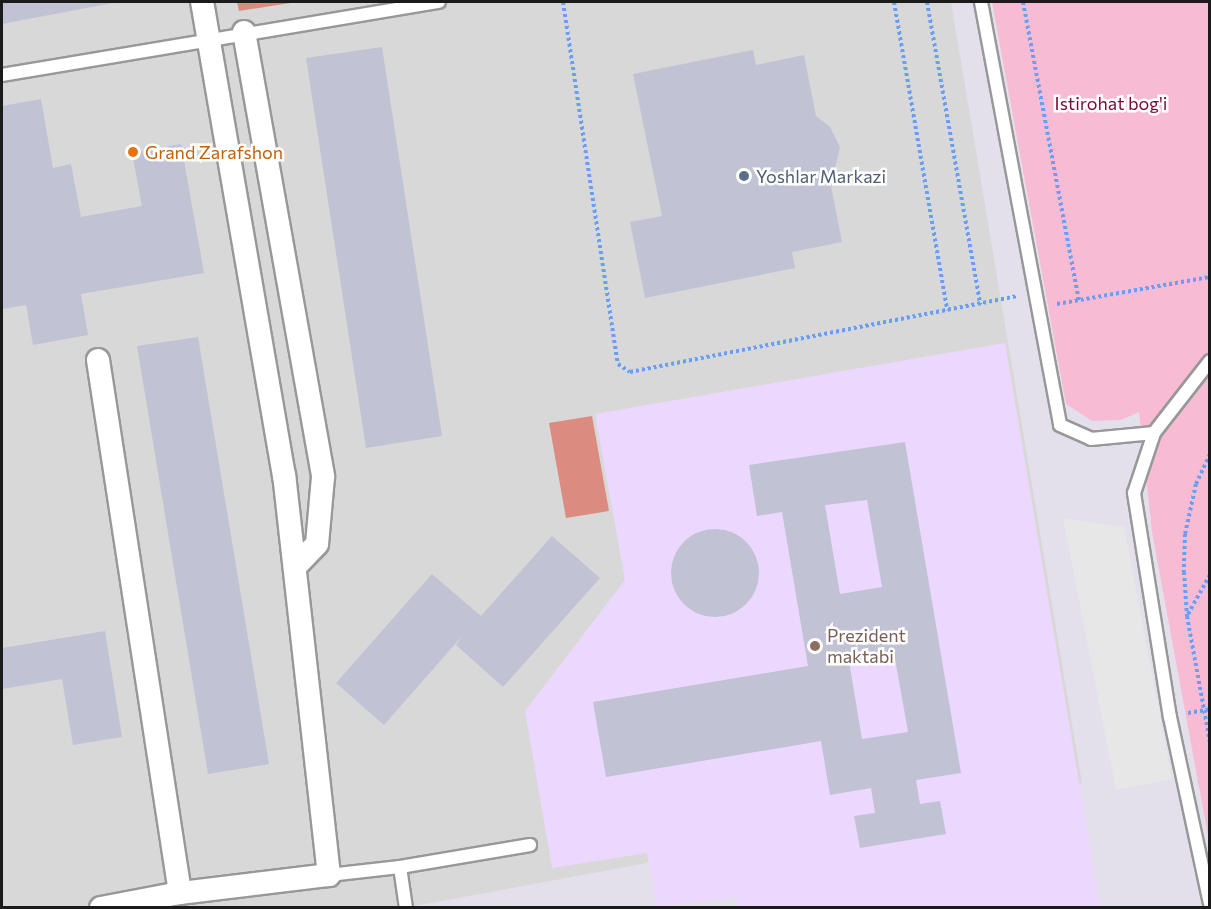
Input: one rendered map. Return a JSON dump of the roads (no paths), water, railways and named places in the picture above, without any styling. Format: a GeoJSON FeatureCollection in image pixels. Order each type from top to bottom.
{"type":"FeatureCollection","features":[{"type":"Feature","properties":{"kind":"street"},"geometry":{"type":"LineString","coordinates":[[101,908],[180,892],[329,875],[284,476],[202,2]]}},
{"type":"Feature","properties":{"kind":"street"},"geometry":{"type":"LineString","coordinates":[[244,32],[323,477],[316,544],[295,567]]}},
{"type":"Feature","properties":{"kind":"street"},"geometry":{"type":"LineString","coordinates":[[99,360],[180,892]]}},
{"type":"Feature","properties":{"kind":"lane"},"geometry":{"type":"LineString","coordinates":[[2,75],[244,32],[439,2]]}},
{"type":"Feature","properties":{"kind":"lane"},"geometry":{"type":"LineString","coordinates":[[981,2],[1060,425],[1091,439],[1154,433]]}},
{"type":"Feature","properties":{"kind":"lane"},"geometry":{"type":"LineString","coordinates":[[1209,361],[1154,433],[1134,493],[1170,717],[1209,904]]}},
{"type":"Feature","properties":{"kind":"lane"},"geometry":{"type":"LineString","coordinates":[[329,875],[400,867],[530,844]]}},
{"type":"Feature","properties":{"kind":"lane"},"geometry":{"type":"LineString","coordinates":[[400,867],[406,908]]}},
{"type":"Feature","properties":{"kind":"place","name":"Grand Zarafshon"},"geometry":{"type":"Point","coordinates":[133,152]}},
{"type":"Feature","properties":{"kind":"place","name":"Yoshlar Markazi"},"geometry":{"type":"Point","coordinates":[744,176]}},
{"type":"Feature","properties":{"kind":"place","name":"Prezident maktabi"},"geometry":{"type":"Point","coordinates":[815,646]}},
{"type":"Feature","properties":{"kind":"park label","name":"Istirohat bog'i"},"geometry":{"type":"Point","coordinates":[1111,103]}}]}
